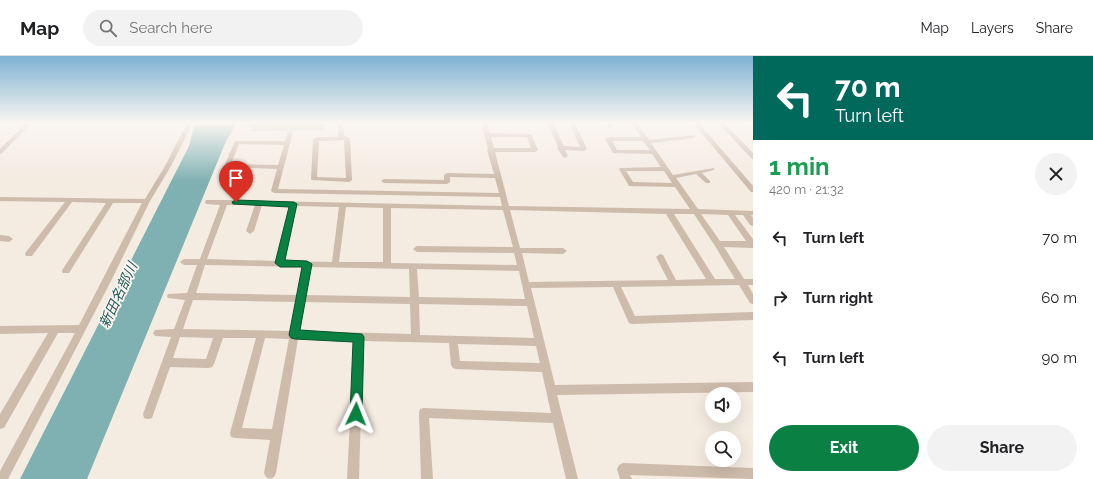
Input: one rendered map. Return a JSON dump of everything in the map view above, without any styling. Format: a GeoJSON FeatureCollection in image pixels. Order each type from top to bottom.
{"type":"FeatureCollection","features":[{"type":"Feature","properties":{"kind":"street"},"geometry":{"type":"LineString","coordinates":[[0,152],[9,143]]}},
{"type":"Feature","properties":{"kind":"street"},"geometry":{"type":"LineString","coordinates":[[2,479],[147,201],[180,143]]}},
{"type":"Feature","properties":{"kind":"street"},"geometry":{"type":"LineString","coordinates":[[237,143],[227,166],[280,167]]}},
{"type":"Feature","properties":{"kind":"street"},"geometry":{"type":"LineString","coordinates":[[273,143],[286,143],[274,191],[502,195]]}},
{"type":"Feature","properties":{"kind":"street"},"geometry":{"type":"LineString","coordinates":[[316,143],[314,179],[349,180],[347,143]]}},
{"type":"Feature","properties":{"kind":"street"},"geometry":{"type":"LineString","coordinates":[[489,143],[522,268],[544,368],[551,390],[572,479]]}},
{"type":"Feature","properties":{"kind":"street"},"geometry":{"type":"LineString","coordinates":[[490,150],[535,150],[532,143]]}},
{"type":"Feature","properties":{"kind":"street"},"geometry":{"type":"LineString","coordinates":[[558,143],[565,156]]}},
{"type":"Feature","properties":{"kind":"street"},"geometry":{"type":"LineString","coordinates":[[560,148],[584,149],[581,143]]}},
{"type":"Feature","properties":{"kind":"street"},"geometry":{"type":"LineString","coordinates":[[610,143],[615,152],[654,152]]}},
{"type":"Feature","properties":{"kind":"street"},"geometry":{"type":"LineString","coordinates":[[648,143],[718,244],[753,301]]}},
{"type":"Feature","properties":{"kind":"street"},"geometry":{"type":"LineString","coordinates":[[713,143],[753,190]]}},
{"type":"Feature","properties":{"kind":"street"},"geometry":{"type":"LineString","coordinates":[[740,143],[753,157]]}},
{"type":"Feature","properties":{"kind":"street"},"geometry":{"type":"LineString","coordinates":[[666,169],[622,169],[631,184],[677,185]]}},
{"type":"Feature","properties":{"kind":"street"},"geometry":{"type":"LineString","coordinates":[[671,177],[712,169]]}},
{"type":"Feature","properties":{"kind":"street"},"geometry":{"type":"LineString","coordinates":[[697,172],[708,182]]}},
{"type":"Feature","properties":{"kind":"street"},"geometry":{"type":"LineString","coordinates":[[384,181],[447,182],[447,175],[498,176]]}},
{"type":"Feature","properties":{"kind":"street"},"geometry":{"type":"LineString","coordinates":[[333,204],[335,192]]}},
{"type":"Feature","properties":{"kind":"street"},"geometry":{"type":"LineString","coordinates":[[0,199],[147,201]]}},
{"type":"Feature","properties":{"kind":"street"},"geometry":{"type":"LineString","coordinates":[[29,254],[70,200]]}},
{"type":"Feature","properties":{"kind":"street"},"geometry":{"type":"LineString","coordinates":[[66,271],[111,201]]}},
{"type":"Feature","properties":{"kind":"street"},"geometry":{"type":"LineString","coordinates":[[208,202],[753,213]]}},
{"type":"Feature","properties":{"kind":"street"},"geometry":{"type":"LineString","coordinates":[[148,414],[224,202]]}},
{"type":"Feature","properties":{"kind":"street"},"geometry":{"type":"LineString","coordinates":[[250,230],[258,203]]}},
{"type":"Feature","properties":{"kind":"street"},"geometry":{"type":"LineString","coordinates":[[280,263],[294,204]]}},
{"type":"Feature","properties":{"kind":"street"},"geometry":{"type":"LineString","coordinates":[[335,265],[343,205]]}},
{"type":"Feature","properties":{"kind":"street"},"geometry":{"type":"LineString","coordinates":[[387,206],[387,266]]}},
{"type":"Feature","properties":{"kind":"street"},"geometry":{"type":"LineString","coordinates":[[669,212],[712,282]]}},
{"type":"Feature","properties":{"kind":"street"},"geometry":{"type":"LineString","coordinates":[[730,213],[752,245]]}},
{"type":"Feature","properties":{"kind":"street"},"geometry":{"type":"LineString","coordinates":[[745,213],[753,223]]}},
{"type":"Feature","properties":{"kind":"street"},"geometry":{"type":"LineString","coordinates":[[0,238],[9,239]]}},
{"type":"Feature","properties":{"kind":"street"},"geometry":{"type":"LineString","coordinates":[[718,244],[752,245]]}},
{"type":"Feature","properties":{"kind":"street"},"geometry":{"type":"LineString","coordinates":[[417,249],[563,251]]}},
{"type":"Feature","properties":{"kind":"street"},"geometry":{"type":"LineString","coordinates":[[660,257],[674,283]]}},
{"type":"Feature","properties":{"kind":"street"},"geometry":{"type":"LineString","coordinates":[[184,262],[522,268]]}},
{"type":"Feature","properties":{"kind":"street"},"geometry":{"type":"LineString","coordinates":[[270,473],[278,435],[307,264]]}},
{"type":"Feature","properties":{"kind":"street"},"geometry":{"type":"LineString","coordinates":[[413,267],[416,339]]}},
{"type":"Feature","properties":{"kind":"street"},"geometry":{"type":"LineString","coordinates":[[526,285],[753,282]]}},
{"type":"Feature","properties":{"kind":"street"},"geometry":{"type":"LineString","coordinates":[[616,284],[632,320],[753,316]]}},
{"type":"Feature","properties":{"kind":"street"},"geometry":{"type":"LineString","coordinates":[[171,296],[530,303]]}},
{"type":"Feature","properties":{"kind":"street"},"geometry":{"type":"LineString","coordinates":[[1,331],[81,329]]}},
{"type":"Feature","properties":{"kind":"street"},"geometry":{"type":"LineString","coordinates":[[0,424],[55,330]]}},
{"type":"Feature","properties":{"kind":"street"},"geometry":{"type":"LineString","coordinates":[[158,333],[295,335],[539,342]]}},
{"type":"Feature","properties":{"kind":"street"},"geometry":{"type":"LineString","coordinates":[[166,362],[209,364],[219,335]]}},
{"type":"Feature","properties":{"kind":"street"},"geometry":{"type":"LineString","coordinates":[[261,335],[235,433],[278,435]]}},
{"type":"Feature","properties":{"kind":"street"},"geometry":{"type":"LineString","coordinates":[[353,479],[359,337]]}},
{"type":"Feature","properties":{"kind":"street"},"geometry":{"type":"LineString","coordinates":[[453,340],[456,365],[544,368]]}},
{"type":"Feature","properties":{"kind":"street"},"geometry":{"type":"LineString","coordinates":[[551,390],[753,387]]}},
{"type":"Feature","properties":{"kind":"street"},"geometry":{"type":"LineString","coordinates":[[427,479],[424,413],[557,418]]}},
{"type":"Feature","properties":{"kind":"street"},"geometry":{"type":"LineString","coordinates":[[626,479],[623,469],[712,476],[753,474]]}},
{"type":"Feature","properties":{"kind":"water","name":"新田名部川"},"geometry":{"type":"Polygon","coordinates":[[[190,143],[225,143],[87,479],[20,479],[190,143]]]}},
{"type":"Feature","properties":{"kind":"route"},"geometry":{"type":"LineString","coordinates":[[236,202],[294,204],[280,263],[307,264],[295,335],[359,337],[356,414]]}}]}
